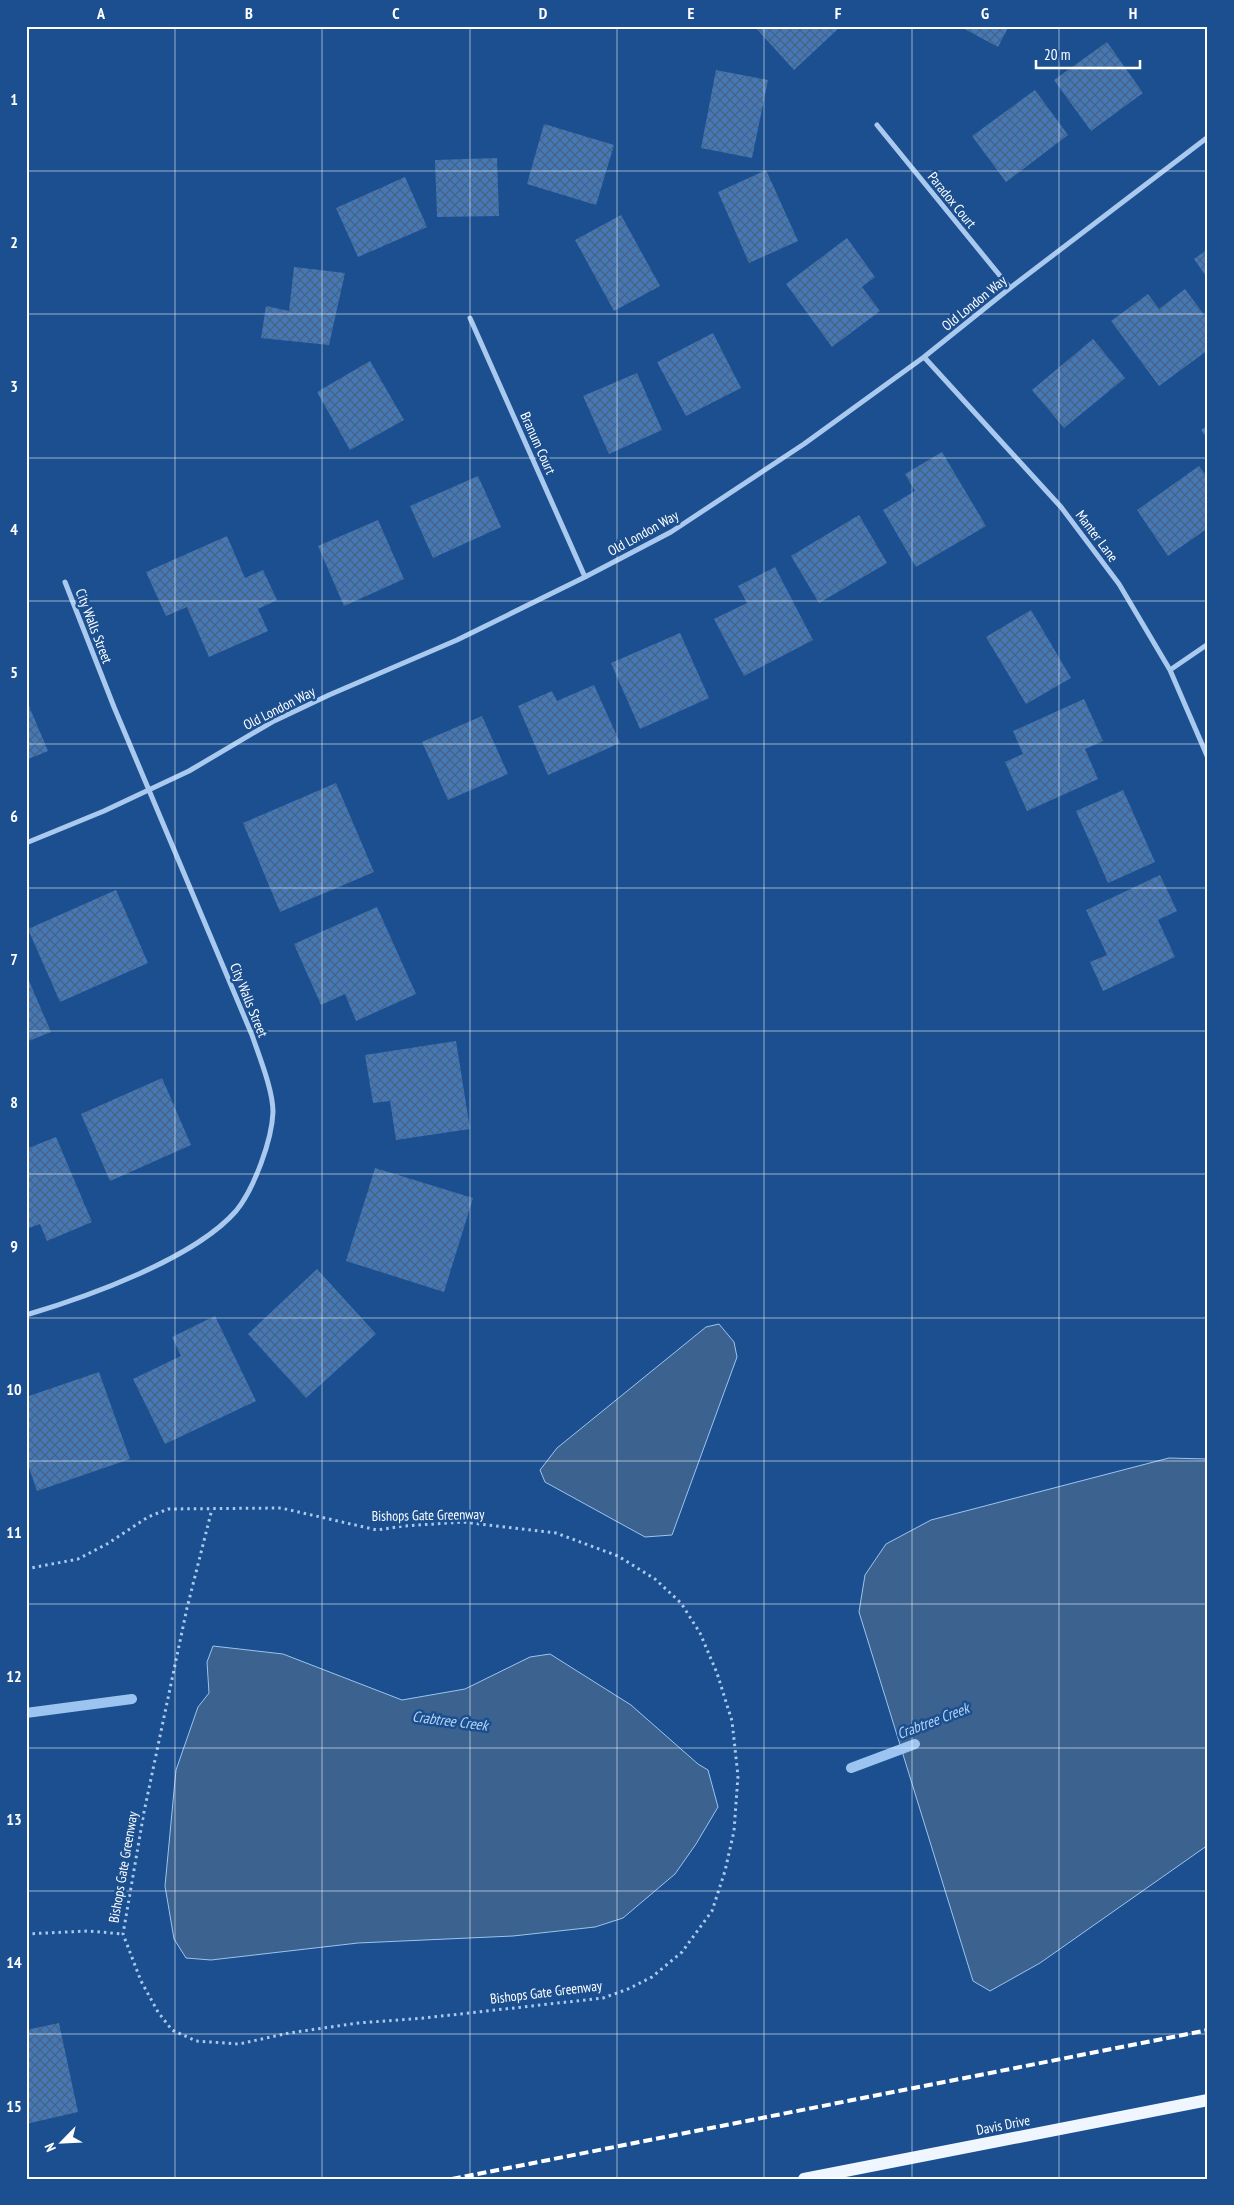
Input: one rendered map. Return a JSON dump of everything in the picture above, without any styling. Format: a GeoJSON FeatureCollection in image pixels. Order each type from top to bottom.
{"type":"FeatureCollection","features":[{"type":"Feature","properties":{"kind":"main road","name":"Davis Drive"},"geometry":{"type":"LineString","coordinates":[[804,2179],[1208,2100]]}},
{"type":"Feature","properties":{"kind":"street","name":"Paradox Court"},"geometry":{"type":"LineString","coordinates":[[877,125],[1010,288]]}},
{"type":"Feature","properties":{"kind":"street","name":"Old London Way"},"geometry":{"type":"LineString","coordinates":[[26,843],[189,771],[272,722],[329,695],[457,640],[586,577],[671,532],[804,444],[924,357],[1010,288],[1208,137]]}},
{"type":"Feature","properties":{"kind":"street","name":"Branum Court"},"geometry":{"type":"LineString","coordinates":[[470,318],[586,577]]}},
{"type":"Feature","properties":{"kind":"street","name":"Manter Lane"},"geometry":{"type":"LineString","coordinates":[[924,357],[1061,507],[1119,584],[1170,670],[1208,758]]}},
{"type":"Feature","properties":{"kind":"street","name":"City Walls Street"},"geometry":{"type":"LineString","coordinates":[[26,1315],[60,1305],[112,1284],[190,1247],[214,1230],[236,1210],[253,1182],[264,1157],[273,1112],[266,1075],[252,1035],[148,790],[65,582]]}},
{"type":"Feature","properties":{"kind":"street"},"geometry":{"type":"LineString","coordinates":[[1170,670],[1208,644]]}},
{"type":"Feature","properties":{"kind":"path","name":"Bishops Gate Greenway"},"geometry":{"type":"LineString","coordinates":[[26,1569],[78,1559],[107,1544],[148,1517],[168,1509],[282,1508],[377,1530],[463,1522],[556,1533],[618,1556],[647,1575],[681,1603],[700,1634],[718,1673],[732,1721],[738,1776],[732,1839],[725,1871],[712,1911],[682,1952],[652,1977],[628,1989],[603,1998],[424,2018],[358,2023],[289,2033],[239,2044],[196,2041],[172,2030],[158,2012],[142,1981],[123,1934],[144,1812],[187,1608],[212,1509]]}},
{"type":"Feature","properties":{"kind":"path"},"geometry":{"type":"LineString","coordinates":[[26,1934],[88,1932],[123,1934]]}},
{"type":"Feature","properties":{"kind":"water"},"geometry":{"type":"Polygon","coordinates":[[[719,1324],[734,1342],[737,1357],[672,1535],[645,1537],[545,1482],[540,1470],[557,1448],[706,1327],[719,1324]]]}},
{"type":"Feature","properties":{"kind":"water"},"geometry":{"type":"Polygon","coordinates":[[[1169,1458],[1208,1459],[1208,1845],[1040,1963],[990,1991],[973,1981],[859,1612],[865,1575],[886,1544],[931,1520],[1169,1458]]]}},
{"type":"Feature","properties":{"kind":"water"},"geometry":{"type":"Polygon","coordinates":[[[213,1646],[283,1654],[402,1700],[465,1689],[530,1657],[550,1654],[631,1705],[698,1764],[708,1770],[718,1807],[675,1874],[623,1918],[595,1927],[513,1936],[358,1943],[211,1960],[186,1958],[174,1939],[165,1886],[176,1770],[198,1707],[209,1693],[207,1662],[213,1646]]]}},
{"type":"Feature","properties":{"kind":"building"},"geometry":{"type":"Polygon","coordinates":[[[754,26],[837,26],[839,28],[794,70],[754,26]]]}},
{"type":"Feature","properties":{"kind":"building"},"geometry":{"type":"Polygon","coordinates":[[[959,26],[1009,26],[998,47],[959,26]]]}},
{"type":"Feature","properties":{"kind":"building"},"geometry":{"type":"Polygon","coordinates":[[[1107,42],[1143,93],[1091,131],[1054,80],[1107,42]]]}},
{"type":"Feature","properties":{"kind":"building"},"geometry":{"type":"Polygon","coordinates":[[[716,70],[768,80],[752,158],[701,148],[716,70]]]}},
{"type":"Feature","properties":{"kind":"building"},"geometry":{"type":"Polygon","coordinates":[[[1035,90],[1068,135],[1006,182],[972,136],[1035,90]]]}},
{"type":"Feature","properties":{"kind":"building"},"geometry":{"type":"Polygon","coordinates":[[[544,124],[614,145],[596,205],[527,184],[544,124]]]}},
{"type":"Feature","properties":{"kind":"building"},"geometry":{"type":"Polygon","coordinates":[[[497,158],[499,216],[437,217],[435,160],[497,158]]]}},
{"type":"Feature","properties":{"kind":"building"},"geometry":{"type":"Polygon","coordinates":[[[766,170],[798,241],[749,263],[718,192],[766,170]]]}},
{"type":"Feature","properties":{"kind":"building"},"geometry":{"type":"Polygon","coordinates":[[[405,177],[427,227],[358,257],[336,208],[405,177]]]}},
{"type":"Feature","properties":{"kind":"building"},"geometry":{"type":"Polygon","coordinates":[[[621,215],[660,286],[614,311],[575,240],[621,215]]]}},
{"type":"Feature","properties":{"kind":"building"},"geometry":{"type":"Polygon","coordinates":[[[847,238],[875,277],[862,287],[880,311],[832,347],[786,284],[847,238]]]}},
{"type":"Feature","properties":{"kind":"building"},"geometry":{"type":"Polygon","coordinates":[[[1208,249],[1208,279],[1194,259],[1208,249]]]}},
{"type":"Feature","properties":{"kind":"building"},"geometry":{"type":"Polygon","coordinates":[[[294,267],[345,273],[329,345],[261,338],[266,306],[289,311],[294,267]]]}},
{"type":"Feature","properties":{"kind":"building"},"geometry":{"type":"Polygon","coordinates":[[[1185,289],[1208,320],[1208,350],[1159,386],[1111,321],[1148,294],[1159,309],[1185,289]]]}},
{"type":"Feature","properties":{"kind":"building"},"geometry":{"type":"Polygon","coordinates":[[[713,333],[741,388],[686,416],[657,362],[713,333]]]}},
{"type":"Feature","properties":{"kind":"building"},"geometry":{"type":"Polygon","coordinates":[[[1093,339],[1125,378],[1064,428],[1032,390],[1093,339]]]}},
{"type":"Feature","properties":{"kind":"building"},"geometry":{"type":"Polygon","coordinates":[[[370,361],[404,420],[350,450],[317,392],[370,361]]]}},
{"type":"Feature","properties":{"kind":"building"},"geometry":{"type":"Polygon","coordinates":[[[637,373],[662,430],[609,454],[583,396],[637,373]]]}},
{"type":"Feature","properties":{"kind":"building"},"geometry":{"type":"Polygon","coordinates":[[[1208,425],[1208,440],[1201,430],[1208,425]]]}},
{"type":"Feature","properties":{"kind":"building"},"geometry":{"type":"Polygon","coordinates":[[[942,452],[986,526],[916,567],[883,510],[915,491],[905,474],[942,452]]]}},
{"type":"Feature","properties":{"kind":"building"},"geometry":{"type":"Polygon","coordinates":[[[1199,466],[1208,478],[1208,528],[1168,556],[1137,510],[1199,466]]]}},
{"type":"Feature","properties":{"kind":"building"},"geometry":{"type":"Polygon","coordinates":[[[478,476],[501,527],[433,558],[410,506],[478,476]]]}},
{"type":"Feature","properties":{"kind":"building"},"geometry":{"type":"Polygon","coordinates":[[[859,515],[887,563],[819,603],[791,556],[859,515]]]}},
{"type":"Feature","properties":{"kind":"building"},"geometry":{"type":"Polygon","coordinates":[[[378,520],[404,579],[344,606],[318,546],[378,520]]]}},
{"type":"Feature","properties":{"kind":"building"},"geometry":{"type":"Polygon","coordinates":[[[227,536],[245,578],[263,570],[277,600],[258,609],[268,631],[209,657],[187,607],[166,616],[146,572],[227,536]]]}},
{"type":"Feature","properties":{"kind":"building"},"geometry":{"type":"Polygon","coordinates":[[[775,567],[813,640],[744,676],[714,619],[747,603],[738,586],[775,567]]]}},
{"type":"Feature","properties":{"kind":"building"},"geometry":{"type":"Polygon","coordinates":[[[1031,610],[1071,678],[1026,704],[986,637],[1031,610]]]}},
{"type":"Feature","properties":{"kind":"building"},"geometry":{"type":"Polygon","coordinates":[[[680,633],[709,698],[640,729],[611,663],[680,633]]]}},
{"type":"Feature","properties":{"kind":"building"},"geometry":{"type":"Polygon","coordinates":[[[594,685],[620,743],[548,775],[518,706],[552,691],[557,701],[594,685]]]}},
{"type":"Feature","properties":{"kind":"building"},"geometry":{"type":"Polygon","coordinates":[[[26,699],[48,751],[26,760],[26,699]]]}},
{"type":"Feature","properties":{"kind":"building"},"geometry":{"type":"Polygon","coordinates":[[[1084,699],[1103,741],[1085,749],[1098,779],[1027,811],[1005,762],[1023,754],[1013,731],[1084,699]]]}},
{"type":"Feature","properties":{"kind":"building"},"geometry":{"type":"Polygon","coordinates":[[[482,716],[508,774],[448,800],[422,742],[482,716]]]}},
{"type":"Feature","properties":{"kind":"building"},"geometry":{"type":"Polygon","coordinates":[[[336,783],[374,872],[280,912],[243,823],[336,783]]]}},
{"type":"Feature","properties":{"kind":"building"},"geometry":{"type":"Polygon","coordinates":[[[1123,790],[1155,862],[1108,883],[1076,811],[1123,790]]]}},
{"type":"Feature","properties":{"kind":"building"},"geometry":{"type":"Polygon","coordinates":[[[1160,875],[1177,911],[1158,920],[1175,957],[1103,991],[1090,962],[1107,955],[1086,910],[1160,875]]]}},
{"type":"Feature","properties":{"kind":"building"},"geometry":{"type":"Polygon","coordinates":[[[116,890],[148,963],[60,1002],[28,929],[116,890]]]}},
{"type":"Feature","properties":{"kind":"building"},"geometry":{"type":"Polygon","coordinates":[[[377,907],[416,994],[356,1021],[345,994],[321,1005],[294,944],[377,907]]]}},
{"type":"Feature","properties":{"kind":"building"},"geometry":{"type":"Polygon","coordinates":[[[26,974],[51,1032],[26,1042],[26,974]]]}},
{"type":"Feature","properties":{"kind":"building"},"geometry":{"type":"Polygon","coordinates":[[[456,1041],[470,1129],[396,1140],[390,1101],[373,1103],[365,1055],[456,1041]]]}},
{"type":"Feature","properties":{"kind":"building"},"geometry":{"type":"Polygon","coordinates":[[[162,1078],[191,1145],[110,1181],[81,1114],[162,1078]]]}},
{"type":"Feature","properties":{"kind":"building"},"geometry":{"type":"Polygon","coordinates":[[[56,1137],[92,1222],[47,1241],[40,1224],[26,1229],[26,1149],[56,1137]]]}},
{"type":"Feature","properties":{"kind":"building"},"geometry":{"type":"Polygon","coordinates":[[[375,1168],[473,1198],[444,1292],[346,1261],[375,1168]]]}},
{"type":"Feature","properties":{"kind":"building"},"geometry":{"type":"Polygon","coordinates":[[[317,1269],[376,1334],[306,1398],[248,1334],[317,1269]]]}},
{"type":"Feature","properties":{"kind":"building"},"geometry":{"type":"Polygon","coordinates":[[[215,1316],[256,1401],[165,1444],[133,1379],[181,1356],[172,1337],[215,1316]]]}},
{"type":"Feature","properties":{"kind":"building"},"geometry":{"type":"Polygon","coordinates":[[[99,1372],[130,1459],[37,1491],[26,1459],[26,1397],[99,1372]]]}},
{"type":"Feature","properties":{"kind":"building"},"geometry":{"type":"Polygon","coordinates":[[[59,2023],[78,2112],[26,2124],[26,2030],[59,2023]]]}},
{"type":"Feature","properties":{"kind":"waterway","name":"Crabtree Creek"},"geometry":{"type":"LineString","coordinates":[[26,1713],[132,1699]]}},
{"type":"Feature","properties":{"kind":"waterway","name":"Crabtree Creek"},"geometry":{"type":"LineString","coordinates":[[851,1768],[915,1744]]}},
{"type":"Feature","properties":{"kind":"railway"},"geometry":{"type":"LineString","coordinates":[[452,2179],[1208,2030]]}}]}
